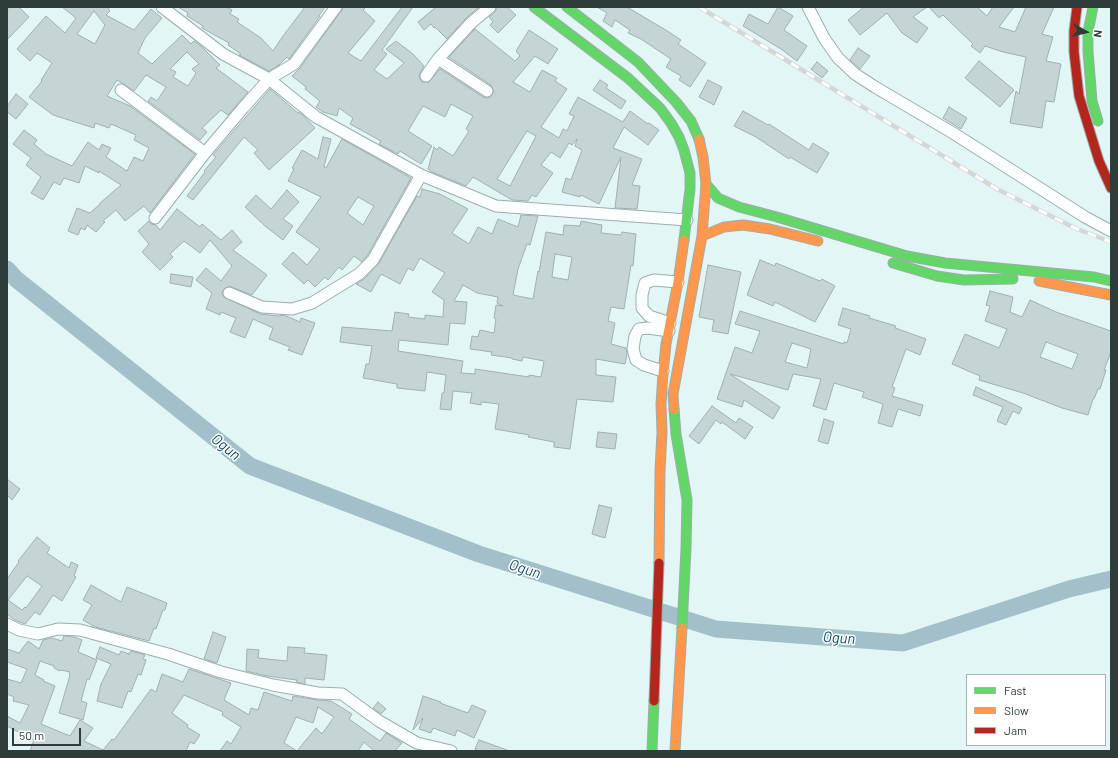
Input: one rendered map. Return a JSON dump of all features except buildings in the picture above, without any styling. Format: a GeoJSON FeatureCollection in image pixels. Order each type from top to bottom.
{"type":"FeatureCollection","features":[{"type":"Feature","properties":{"kind":"main road"},"geometry":{"type":"LineString","coordinates":[[534,7],[638,62],[676,102],[691,121],[699,138],[703,157],[706,184],[702,236],[673,394],[676,434],[687,500],[686,549],[675,751]]}},
{"type":"Feature","properties":{"kind":"main road"},"geometry":{"type":"LineString","coordinates":[[567,7],[584,33],[660,108],[671,122],[684,150],[690,173],[687,220],[663,371],[661,404],[660,548],[652,751]]}},
{"type":"Feature","properties":{"kind":"main road"},"geometry":{"type":"LineString","coordinates":[[1077,7],[1074,31],[1074,52],[1079,96],[1099,161],[1111,188]]}},
{"type":"Feature","properties":{"kind":"main road"},"geometry":{"type":"LineString","coordinates":[[1093,7],[1088,32],[1088,51],[1092,102],[1101,130]]}},
{"type":"Feature","properties":{"kind":"main road"},"geometry":{"type":"LineString","coordinates":[[706,184],[718,198],[739,207],[907,256],[945,263],[1094,277],[1111,281]]}},
{"type":"Feature","properties":{"kind":"main road"},"geometry":{"type":"LineString","coordinates":[[702,236],[724,227],[743,225],[777,231],[826,244]]}},
{"type":"Feature","properties":{"kind":"main road"},"geometry":{"type":"LineString","coordinates":[[885,261],[937,276],[964,280],[1029,279],[1111,295]]}},
{"type":"Feature","properties":{"kind":"street"},"geometry":{"type":"LineString","coordinates":[[162,7],[223,54],[269,79],[316,116],[421,175],[496,206],[544,211],[687,220]]}},
{"type":"Feature","properties":{"kind":"street"},"geometry":{"type":"LineString","coordinates":[[155,218],[205,153],[269,79],[294,64],[336,7]]}},
{"type":"Feature","properties":{"kind":"street"},"geometry":{"type":"LineString","coordinates":[[426,76],[438,59],[471,23],[490,7]]}},
{"type":"Feature","properties":{"kind":"street"},"geometry":{"type":"LineString","coordinates":[[808,7],[824,38],[838,58],[855,74],[1085,217],[1111,231]]}},
{"type":"Feature","properties":{"kind":"street"},"geometry":{"type":"LineString","coordinates":[[438,59],[487,91]]}},
{"type":"Feature","properties":{"kind":"street"},"geometry":{"type":"LineString","coordinates":[[121,90],[205,153]]}},
{"type":"Feature","properties":{"kind":"street"},"geometry":{"type":"LineString","coordinates":[[229,293],[262,307],[292,309],[312,303],[359,274],[373,260],[421,175]]}},
{"type":"Feature","properties":{"kind":"street"},"geometry":{"type":"LineString","coordinates":[[669,327],[649,316],[642,308],[642,295],[645,283],[654,280],[678,282]]}},
{"type":"Feature","properties":{"kind":"street"},"geometry":{"type":"LineString","coordinates":[[663,371],[644,365],[636,360],[633,349],[635,336],[640,329],[669,327]]}},
{"type":"Feature","properties":{"kind":"street"},"geometry":{"type":"LineString","coordinates":[[7,624],[19,630],[38,634],[58,629],[80,630],[168,654],[221,672],[266,683],[318,693],[342,694],[379,721],[417,743],[451,751]]}},
{"type":"Feature","properties":{"kind":"waterway","name":"Ogun"},"geometry":{"type":"LineString","coordinates":[[7,269],[16,279],[250,466],[479,554],[716,629],[903,643],[1069,589],[1111,579]]}},
{"type":"Feature","properties":{"kind":"railway"},"geometry":{"type":"LineString","coordinates":[[699,7],[997,189],[1077,229],[1111,242]]}},
{"type":"Feature","properties":{"kind":"traffic: fast"},"geometry":{"type":"LineString","coordinates":[[534,7],[628,78],[660,108],[671,123],[684,150],[690,173],[690,189],[684,240]]}},
{"type":"Feature","properties":{"kind":"traffic: fast"},"geometry":{"type":"LineString","coordinates":[[567,7],[638,62],[676,102],[691,121],[699,139]]}},
{"type":"Feature","properties":{"kind":"traffic: fast"},"geometry":{"type":"LineString","coordinates":[[1093,7],[1088,32],[1088,51],[1092,101],[1098,121]]}},
{"type":"Feature","properties":{"kind":"traffic: fast"},"geometry":{"type":"LineString","coordinates":[[706,184],[718,198],[739,207],[907,256],[945,263],[1094,277],[1111,281]]}},
{"type":"Feature","properties":{"kind":"traffic: fast"},"geometry":{"type":"LineString","coordinates":[[893,263],[937,276],[964,280],[1013,279]]}},
{"type":"Feature","properties":{"kind":"traffic: fast"},"geometry":{"type":"LineString","coordinates":[[674,409],[676,434],[687,500],[682,628]]}},
{"type":"Feature","properties":{"kind":"traffic: fast"},"geometry":{"type":"LineString","coordinates":[[652,751],[654,701]]}},
{"type":"Feature","properties":{"kind":"traffic: slow"},"geometry":{"type":"LineString","coordinates":[[674,409],[673,394],[702,236],[706,184],[699,139]]}},
{"type":"Feature","properties":{"kind":"traffic: slow"},"geometry":{"type":"LineString","coordinates":[[702,236],[724,227],[743,225],[770,229],[818,241]]}},
{"type":"Feature","properties":{"kind":"traffic: slow"},"geometry":{"type":"LineString","coordinates":[[659,563],[662,432],[661,404],[663,374],[666,344],[678,282],[684,240]]}},
{"type":"Feature","properties":{"kind":"traffic: slow"},"geometry":{"type":"LineString","coordinates":[[1039,281],[1111,295]]}},
{"type":"Feature","properties":{"kind":"traffic: slow"},"geometry":{"type":"LineString","coordinates":[[675,751],[682,628]]}},
{"type":"Feature","properties":{"kind":"traffic: jam"},"geometry":{"type":"LineString","coordinates":[[1077,7],[1074,31],[1074,52],[1079,96],[1099,161],[1111,188]]}},
{"type":"Feature","properties":{"kind":"traffic: jam"},"geometry":{"type":"LineString","coordinates":[[654,701],[659,563]]}}]}
